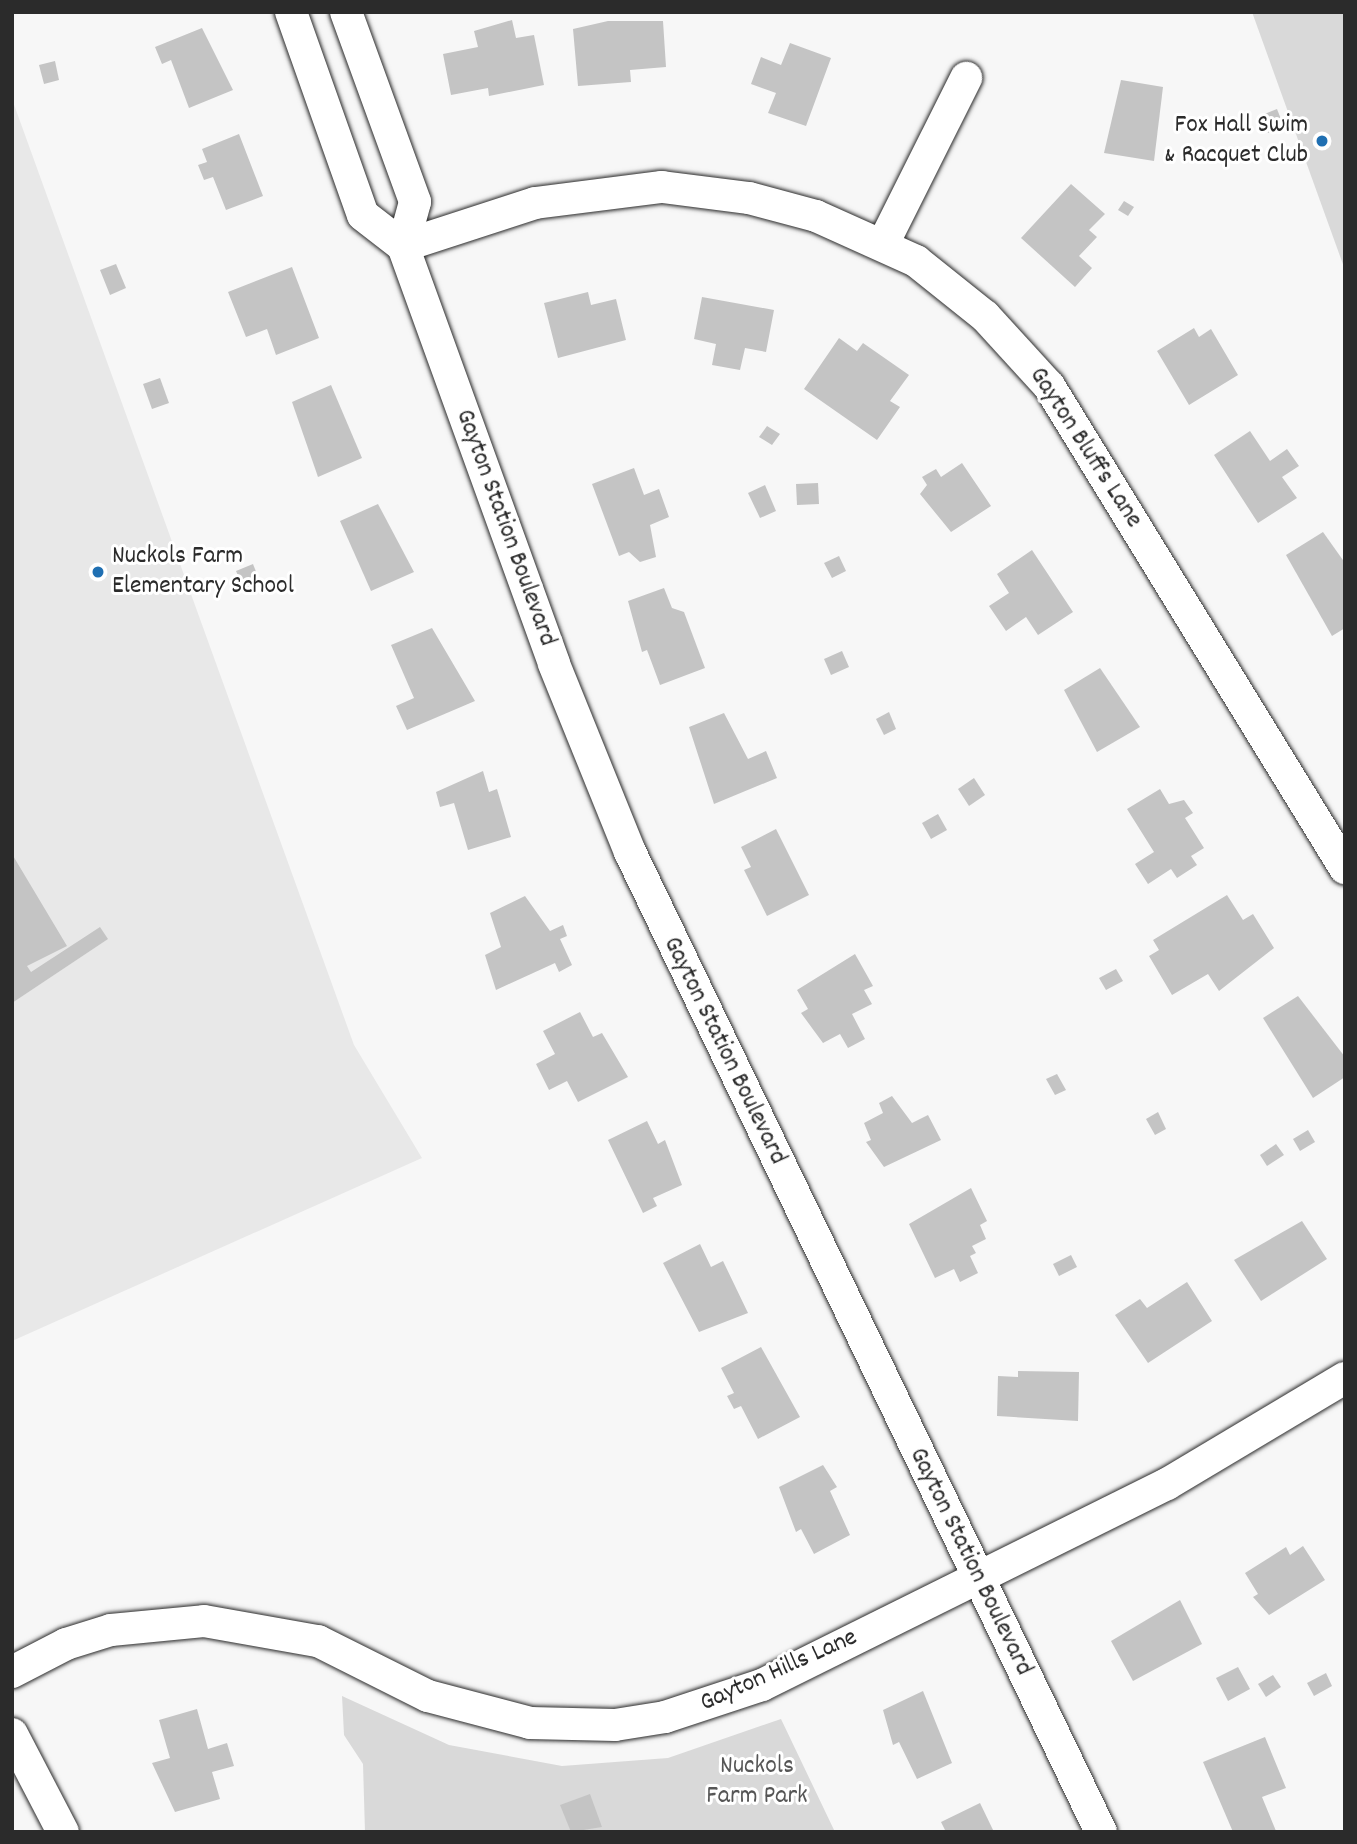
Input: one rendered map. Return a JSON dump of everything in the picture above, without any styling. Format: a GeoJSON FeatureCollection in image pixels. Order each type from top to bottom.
{"type":"FeatureCollection","features":[{"type":"Feature","properties":{"kind":"street"},"geometry":{"type":"LineString","coordinates":[[291,12],[363,215],[403,246],[415,202],[346,12]]}},
{"type":"Feature","properties":{"kind":"street"},"geometry":{"type":"LineString","coordinates":[[883,244],[966,78]]}},
{"type":"Feature","properties":{"kind":"street","name":"Gayton Bluffs Lane"},"geometry":{"type":"LineString","coordinates":[[403,246],[535,203],[662,187],[749,198],[883,244],[916,261],[985,316],[1049,386],[1345,868]]}},
{"type":"Feature","properties":{"kind":"street","name":"Gayton Station Boulevard"},"geometry":{"type":"LineString","coordinates":[[403,246],[554,664],[630,852],[1101,1832]]}},
{"type":"Feature","properties":{"kind":"street","name":"Gayton Hills Lane"},"geometry":{"type":"LineString","coordinates":[[12,1672],[66,1644],[111,1630],[204,1621],[318,1641],[466,1709],[530,1723],[615,1725],[697,1709],[762,1685],[1167,1484],[1345,1378]]}},
{"type":"Feature","properties":{"kind":"street"},"geometry":{"type":"LineString","coordinates":[[12,1734],[63,1832]]}},
{"type":"Feature","properties":{"kind":"shaded area","name":"Nuckols Farm Elementary School"},"geometry":{"type":"Polygon","coordinates":[[[12,99],[354,1045],[422,1158],[12,1341],[12,99]]]}},
{"type":"Feature","properties":{"kind":"green space","name":"Fox Hall Swim & Racquet Club"},"geometry":{"type":"Polygon","coordinates":[[[1252,12],[1345,12],[1345,270],[1252,12]]]}},
{"type":"Feature","properties":{"kind":"green space","name":"Nuckols Farm Park"},"geometry":{"type":"Polygon","coordinates":[[[342,1696],[449,1745],[562,1766],[668,1758],[781,1719],[835,1832],[365,1832],[363,1764],[344,1735],[342,1696]]]}},
{"type":"Feature","properties":{"kind":"building"},"geometry":{"type":"Polygon","coordinates":[[[512,20],[516,38],[534,35],[544,85],[489,96],[488,88],[451,95],[443,54],[478,47],[474,31],[512,20]]]}},
{"type":"Feature","properties":{"kind":"building"},"geometry":{"type":"Polygon","coordinates":[[[608,21],[663,21],[666,67],[630,70],[631,82],[578,86],[573,29],[608,21]]]}},
{"type":"Feature","properties":{"kind":"building"},"geometry":{"type":"Polygon","coordinates":[[[202,28],[233,90],[189,108],[171,60],[162,64],[155,47],[202,28]]]}},
{"type":"Feature","properties":{"kind":"building"},"geometry":{"type":"Polygon","coordinates":[[[790,43],[831,58],[806,126],[768,113],[776,93],[751,84],[761,57],[781,65],[790,43]]]}},
{"type":"Feature","properties":{"kind":"building"},"geometry":{"type":"Polygon","coordinates":[[[55,61],[59,80],[44,84],[39,65],[55,61]]]}},
{"type":"Feature","properties":{"kind":"building"},"geometry":{"type":"Polygon","coordinates":[[[1121,80],[1163,87],[1154,161],[1104,153],[1121,80]]]}},
{"type":"Feature","properties":{"kind":"building"},"geometry":{"type":"Polygon","coordinates":[[[1277,109],[1284,127],[1268,133],[1262,115],[1277,109]]]}},
{"type":"Feature","properties":{"kind":"building"},"geometry":{"type":"Polygon","coordinates":[[[239,134],[263,196],[226,210],[213,177],[204,180],[198,165],[207,162],[202,149],[239,134]]]}},
{"type":"Feature","properties":{"kind":"building"},"geometry":{"type":"Polygon","coordinates":[[[1071,184],[1105,214],[1089,230],[1097,237],[1079,256],[1092,268],[1075,287],[1021,238],[1071,184]]]}},
{"type":"Feature","properties":{"kind":"building"},"geometry":{"type":"Polygon","coordinates":[[[1124,201],[1134,207],[1128,216],[1118,210],[1124,201]]]}},
{"type":"Feature","properties":{"kind":"building"},"geometry":{"type":"Polygon","coordinates":[[[116,264],[126,288],[110,295],[100,270],[116,264]]]}},
{"type":"Feature","properties":{"kind":"building"},"geometry":{"type":"Polygon","coordinates":[[[292,267],[319,338],[276,355],[267,329],[246,337],[228,292],[292,267]]]}},
{"type":"Feature","properties":{"kind":"building"},"geometry":{"type":"Polygon","coordinates":[[[588,292],[591,305],[616,299],[626,340],[558,358],[544,303],[588,292]]]}},
{"type":"Feature","properties":{"kind":"building"},"geometry":{"type":"Polygon","coordinates":[[[702,297],[774,310],[766,352],[745,348],[740,370],[712,365],[716,344],[694,339],[702,297]]]}},
{"type":"Feature","properties":{"kind":"building"},"geometry":{"type":"Polygon","coordinates":[[[1194,328],[1199,337],[1211,329],[1238,375],[1189,405],[1157,351],[1194,328]]]}},
{"type":"Feature","properties":{"kind":"building"},"geometry":{"type":"Polygon","coordinates":[[[839,338],[857,351],[863,343],[909,375],[890,401],[900,407],[877,440],[804,389],[839,338]]]}},
{"type":"Feature","properties":{"kind":"building"},"geometry":{"type":"Polygon","coordinates":[[[160,378],[169,403],[152,409],[143,384],[160,378]]]}},
{"type":"Feature","properties":{"kind":"building"},"geometry":{"type":"Polygon","coordinates":[[[331,385],[362,458],[318,477],[292,402],[331,385]]]}},
{"type":"Feature","properties":{"kind":"building"},"geometry":{"type":"Polygon","coordinates":[[[767,426],[780,434],[772,445],[759,437],[767,426]]]}},
{"type":"Feature","properties":{"kind":"building"},"geometry":{"type":"Polygon","coordinates":[[[1250,431],[1270,461],[1287,449],[1299,466],[1282,477],[1297,498],[1258,523],[1214,455],[1250,431]]]}},
{"type":"Feature","properties":{"kind":"building"},"geometry":{"type":"Polygon","coordinates":[[[962,463],[991,506],[951,532],[920,494],[927,485],[922,477],[936,469],[941,477],[962,463]]]}},
{"type":"Feature","properties":{"kind":"building"},"geometry":{"type":"Polygon","coordinates":[[[634,468],[644,495],[659,489],[669,517],[650,525],[656,557],[640,562],[629,552],[619,556],[592,484],[634,468]]]}},
{"type":"Feature","properties":{"kind":"building"},"geometry":{"type":"Polygon","coordinates":[[[818,483],[819,504],[797,505],[796,484],[818,483]]]}},
{"type":"Feature","properties":{"kind":"building"},"geometry":{"type":"Polygon","coordinates":[[[765,485],[776,511],[760,518],[748,493],[765,485]]]}},
{"type":"Feature","properties":{"kind":"building"},"geometry":{"type":"Polygon","coordinates":[[[378,504],[414,572],[371,591],[340,521],[378,504]]]}},
{"type":"Feature","properties":{"kind":"building"},"geometry":{"type":"Polygon","coordinates":[[[1323,532],[1345,563],[1345,628],[1332,636],[1286,555],[1323,532]]]}},
{"type":"Feature","properties":{"kind":"building"},"geometry":{"type":"Polygon","coordinates":[[[1032,550],[1073,612],[1038,635],[1026,617],[1006,631],[989,606],[1009,593],[997,574],[1032,550]]]}},
{"type":"Feature","properties":{"kind":"building"},"geometry":{"type":"Polygon","coordinates":[[[839,556],[846,571],[832,578],[824,563],[839,556]]]}},
{"type":"Feature","properties":{"kind":"building"},"geometry":{"type":"Polygon","coordinates":[[[253,564],[262,587],[246,594],[236,571],[253,564]]]}},
{"type":"Feature","properties":{"kind":"building"},"geometry":{"type":"Polygon","coordinates":[[[664,588],[672,608],[684,612],[705,668],[660,685],[647,650],[642,652],[628,601],[664,588]]]}},
{"type":"Feature","properties":{"kind":"building"},"geometry":{"type":"Polygon","coordinates":[[[432,628],[475,701],[407,730],[396,706],[414,698],[391,645],[432,628]]]}},
{"type":"Feature","properties":{"kind":"building"},"geometry":{"type":"Polygon","coordinates":[[[842,651],[849,667],[831,675],[824,659],[842,651]]]}},
{"type":"Feature","properties":{"kind":"building"},"geometry":{"type":"Polygon","coordinates":[[[1100,668],[1140,727],[1097,752],[1064,690],[1100,668]]]}},
{"type":"Feature","properties":{"kind":"building"},"geometry":{"type":"Polygon","coordinates":[[[889,712],[896,729],[884,735],[876,719],[889,712]]]}},
{"type":"Feature","properties":{"kind":"building"},"geometry":{"type":"Polygon","coordinates":[[[724,713],[748,759],[766,751],[777,778],[714,804],[689,727],[724,713]]]}},
{"type":"Feature","properties":{"kind":"building"},"geometry":{"type":"Polygon","coordinates":[[[483,771],[489,792],[497,789],[511,837],[468,850],[454,803],[440,807],[436,792],[483,771]]]}},
{"type":"Feature","properties":{"kind":"building"},"geometry":{"type":"Polygon","coordinates":[[[974,778],[985,795],[969,806],[958,789],[974,778]]]}},
{"type":"Feature","properties":{"kind":"building"},"geometry":{"type":"Polygon","coordinates":[[[1160,789],[1169,804],[1184,800],[1193,813],[1185,818],[1204,848],[1191,856],[1197,865],[1177,878],[1171,869],[1148,884],[1135,864],[1154,852],[1127,809],[1160,789]]]}},
{"type":"Feature","properties":{"kind":"building"},"geometry":{"type":"Polygon","coordinates":[[[938,814],[947,830],[931,839],[922,823],[938,814]]]}},
{"type":"Feature","properties":{"kind":"building"},"geometry":{"type":"Polygon","coordinates":[[[776,829],[809,895],[767,916],[744,870],[751,867],[741,847],[776,829]]]}},
{"type":"Feature","properties":{"kind":"building"},"geometry":{"type":"Polygon","coordinates":[[[12,854],[67,946],[27,966],[31,972],[100,927],[108,939],[12,1003],[12,854]]]}},
{"type":"Feature","properties":{"kind":"building"},"geometry":{"type":"Polygon","coordinates":[[[1227,895],[1243,920],[1253,914],[1274,948],[1219,991],[1208,974],[1172,995],[1149,956],[1159,950],[1153,940],[1227,895]]]}},
{"type":"Feature","properties":{"kind":"building"},"geometry":{"type":"Polygon","coordinates":[[[525,896],[550,931],[563,925],[567,936],[560,939],[572,965],[559,972],[555,963],[496,990],[485,955],[501,947],[490,913],[525,896]]]}},
{"type":"Feature","properties":{"kind":"building"},"geometry":{"type":"Polygon","coordinates":[[[855,954],[873,986],[864,990],[872,1004],[852,1014],[865,1039],[848,1048],[840,1034],[823,1043],[801,1013],[808,1009],[797,990],[855,954]]]}},
{"type":"Feature","properties":{"kind":"building"},"geometry":{"type":"Polygon","coordinates":[[[1116,969],[1123,981],[1106,990],[1099,978],[1116,969]]]}},
{"type":"Feature","properties":{"kind":"building"},"geometry":{"type":"Polygon","coordinates":[[[1298,996],[1345,1057],[1345,1077],[1313,1098],[1263,1018],[1298,996]]]}},
{"type":"Feature","properties":{"kind":"building"},"geometry":{"type":"Polygon","coordinates":[[[580,1012],[593,1037],[602,1033],[628,1077],[578,1102],[567,1081],[549,1090],[536,1064],[555,1054],[543,1031],[580,1012]]]}},
{"type":"Feature","properties":{"kind":"building"},"geometry":{"type":"Polygon","coordinates":[[[1057,1074],[1066,1090],[1055,1095],[1046,1079],[1057,1074]]]}},
{"type":"Feature","properties":{"kind":"building"},"geometry":{"type":"Polygon","coordinates":[[[892,1096],[912,1123],[928,1115],[941,1140],[884,1167],[866,1142],[871,1140],[864,1123],[883,1113],[879,1103],[892,1096]]]}},
{"type":"Feature","properties":{"kind":"building"},"geometry":{"type":"Polygon","coordinates":[[[1158,1112],[1166,1129],[1155,1135],[1146,1119],[1158,1112]]]}},
{"type":"Feature","properties":{"kind":"building"},"geometry":{"type":"Polygon","coordinates":[[[647,1121],[658,1144],[665,1140],[682,1185],[653,1198],[657,1206],[643,1213],[608,1140],[647,1121]]]}},
{"type":"Feature","properties":{"kind":"building"},"geometry":{"type":"Polygon","coordinates":[[[1308,1130],[1315,1142],[1300,1151],[1293,1139],[1308,1130]]]}},
{"type":"Feature","properties":{"kind":"building"},"geometry":{"type":"Polygon","coordinates":[[[1276,1144],[1284,1155],[1267,1166],[1260,1155],[1276,1144]]]}},
{"type":"Feature","properties":{"kind":"building"},"geometry":{"type":"Polygon","coordinates":[[[971,1188],[987,1221],[980,1225],[986,1239],[972,1246],[976,1253],[970,1256],[978,1273],[960,1282],[954,1269],[935,1278],[909,1224],[971,1188]]]}},
{"type":"Feature","properties":{"kind":"building"},"geometry":{"type":"Polygon","coordinates":[[[1302,1221],[1327,1259],[1261,1301],[1234,1260],[1302,1221]]]}},
{"type":"Feature","properties":{"kind":"building"},"geometry":{"type":"Polygon","coordinates":[[[700,1244],[711,1267],[723,1261],[748,1313],[699,1332],[663,1263],[700,1244]]]}},
{"type":"Feature","properties":{"kind":"building"},"geometry":{"type":"Polygon","coordinates":[[[1071,1255],[1077,1267],[1059,1276],[1053,1264],[1071,1255]]]}},
{"type":"Feature","properties":{"kind":"building"},"geometry":{"type":"Polygon","coordinates":[[[1187,1282],[1212,1321],[1148,1363],[1115,1315],[1140,1299],[1147,1308],[1187,1282]]]}},
{"type":"Feature","properties":{"kind":"building"},"geometry":{"type":"Polygon","coordinates":[[[761,1347],[800,1417],[758,1439],[741,1406],[734,1409],[727,1396],[734,1393],[721,1368],[761,1347]]]}},
{"type":"Feature","properties":{"kind":"building"},"geometry":{"type":"Polygon","coordinates":[[[1018,1371],[1079,1372],[1078,1421],[997,1416],[998,1376],[1018,1377],[1018,1371]]]}},
{"type":"Feature","properties":{"kind":"building"},"geometry":{"type":"Polygon","coordinates":[[[823,1465],[837,1487],[830,1491],[850,1535],[814,1554],[801,1529],[796,1532],[779,1487],[823,1465]]]}},
{"type":"Feature","properties":{"kind":"building"},"geometry":{"type":"Polygon","coordinates":[[[1303,1546],[1325,1580],[1269,1615],[1253,1597],[1258,1594],[1245,1573],[1286,1547],[1290,1555],[1303,1546]]]}},
{"type":"Feature","properties":{"kind":"building"},"geometry":{"type":"Polygon","coordinates":[[[1180,1600],[1202,1644],[1133,1681],[1111,1641],[1180,1600]]]}},
{"type":"Feature","properties":{"kind":"building"},"geometry":{"type":"Polygon","coordinates":[[[1238,1667],[1250,1689],[1228,1701],[1216,1678],[1238,1667]]]}},
{"type":"Feature","properties":{"kind":"building"},"geometry":{"type":"Polygon","coordinates":[[[1326,1673],[1332,1686],[1314,1696],[1307,1683],[1326,1673]]]}},
{"type":"Feature","properties":{"kind":"building"},"geometry":{"type":"Polygon","coordinates":[[[1273,1675],[1281,1687],[1266,1697],[1258,1684],[1273,1675]]]}},
{"type":"Feature","properties":{"kind":"building"},"geometry":{"type":"Polygon","coordinates":[[[923,1691],[952,1763],[917,1779],[899,1742],[893,1745],[883,1710],[923,1691]]]}},
{"type":"Feature","properties":{"kind":"building"},"geometry":{"type":"Polygon","coordinates":[[[197,1709],[208,1749],[227,1743],[234,1766],[212,1772],[220,1799],[175,1812],[152,1763],[170,1758],[159,1720],[197,1709]]]}},
{"type":"Feature","properties":{"kind":"building"},"geometry":{"type":"Polygon","coordinates":[[[1265,1737],[1286,1788],[1262,1797],[1276,1831],[1233,1832],[1203,1762],[1265,1737]]]}},
{"type":"Feature","properties":{"kind":"building"},"geometry":{"type":"Polygon","coordinates":[[[590,1794],[602,1827],[571,1832],[560,1805],[590,1794]]]}},
{"type":"Feature","properties":{"kind":"building"},"geometry":{"type":"Polygon","coordinates":[[[980,1803],[994,1832],[946,1832],[941,1822],[980,1803]]]}},
{"type":"Feature","properties":{"kind":"place","name":"Fox Hall Swim & Racquet Club"},"geometry":{"type":"Point","coordinates":[1322,141]}},
{"type":"Feature","properties":{"kind":"place","name":"Nuckols Farm Elementary School"},"geometry":{"type":"Point","coordinates":[98,572]}}]}
